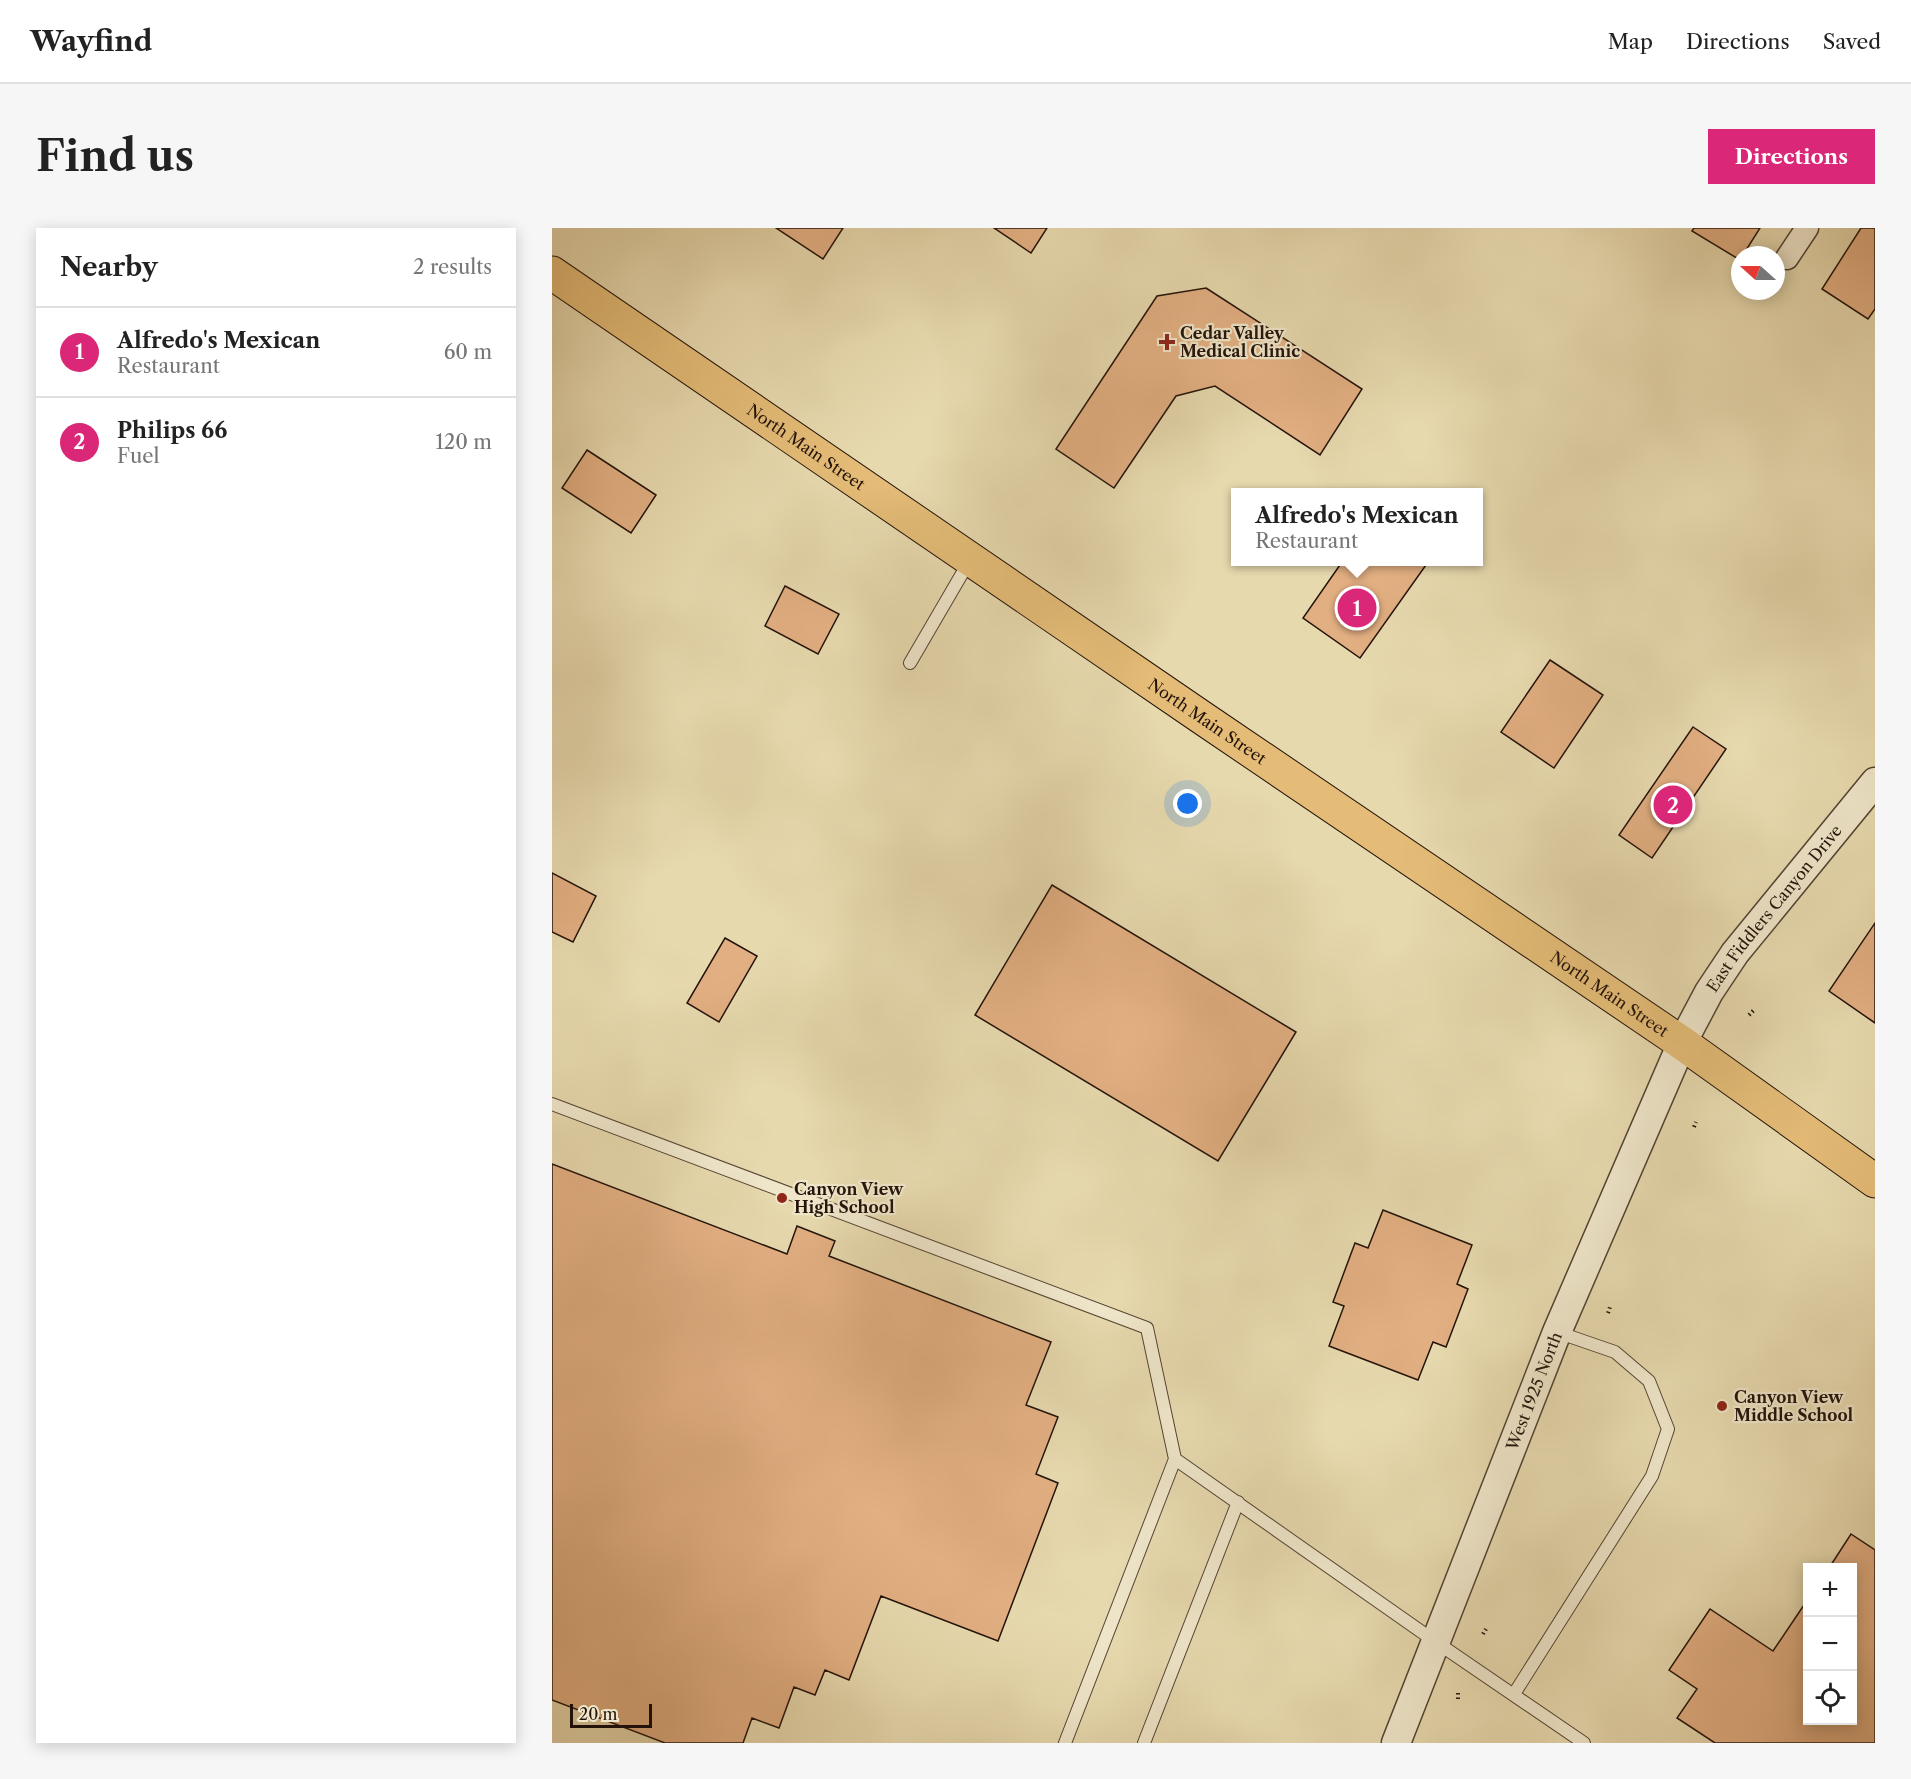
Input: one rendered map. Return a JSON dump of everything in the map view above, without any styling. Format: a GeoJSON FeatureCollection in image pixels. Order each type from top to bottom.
{"type":"FeatureCollection","features":[{"type":"Feature","properties":{"kind":"main road","name":"North Main Street"},"geometry":{"type":"LineString","coordinates":[[552,273],[1682,1043],[1868,1176]]}},
{"type":"Feature","properties":{"kind":"street"},"geometry":{"type":"LineString","coordinates":[[1787,258],[1807,228]]}},
{"type":"Feature","properties":{"kind":"street","name":"East Fiddlers Canyon Drive"},"geometry":{"type":"LineString","coordinates":[[1682,1043],[1709,992],[1735,953],[1875,782]]}},
{"type":"Feature","properties":{"kind":"street","name":"West 1925 North"},"geometry":{"type":"LineString","coordinates":[[1396,1743],[1557,1332],[1682,1043]]}},
{"type":"Feature","properties":{"kind":"lane"},"geometry":{"type":"LineString","coordinates":[[910,663],[970,559]]}},
{"type":"Feature","properties":{"kind":"lane"},"geometry":{"type":"LineString","coordinates":[[552,1104],[1147,1328],[1175,1459],[1065,1743]]}},
{"type":"Feature","properties":{"kind":"lane"},"geometry":{"type":"LineString","coordinates":[[1514,1694],[1652,1476],[1668,1429],[1649,1381],[1615,1352],[1557,1332]]}},
{"type":"Feature","properties":{"kind":"lane"},"geometry":{"type":"LineString","coordinates":[[1175,1459],[1584,1743]]}},
{"type":"Feature","properties":{"kind":"lane"},"geometry":{"type":"LineString","coordinates":[[1144,1743],[1238,1502]]}},
{"type":"Feature","properties":{"kind":"path"},"geometry":{"type":"LineString","coordinates":[[1749,1015],[1754,1010]]}},
{"type":"Feature","properties":{"kind":"path"},"geometry":{"type":"LineString","coordinates":[[1694,1127],[1696,1122]]}},
{"type":"Feature","properties":{"kind":"path"},"geometry":{"type":"LineString","coordinates":[[1482,1634],[1486,1629]]}},
{"type":"Feature","properties":{"kind":"path"},"geometry":{"type":"LineString","coordinates":[[1458,1693],[1458,1699]]}},
{"type":"Feature","properties":{"kind":"building"},"geometry":{"type":"Polygon","coordinates":[[[776,228],[843,228],[823,259],[776,228]]]}},
{"type":"Feature","properties":{"kind":"building"},"geometry":{"type":"Polygon","coordinates":[[[994,228],[1047,228],[1031,253],[994,228]]]}},
{"type":"Feature","properties":{"kind":"building"},"geometry":{"type":"Polygon","coordinates":[[[1694,228],[1760,228],[1749,246],[1731,246],[1731,255],[1692,231],[1694,228]]]}},
{"type":"Feature","properties":{"kind":"building"},"geometry":{"type":"Polygon","coordinates":[[[1861,228],[1875,228],[1875,309],[1868,319],[1822,289],[1861,228]]]}},
{"type":"Feature","properties":{"kind":"building"},"geometry":{"type":"Polygon","coordinates":[[[1206,288],[1362,389],[1320,455],[1215,386],[1176,396],[1114,488],[1056,449],[1157,296],[1206,288]]]}},
{"type":"Feature","properties":{"kind":"building"},"geometry":{"type":"Polygon","coordinates":[[[587,450],[656,495],[631,533],[562,488],[587,450]]]}},
{"type":"Feature","properties":{"kind":"building"},"geometry":{"type":"Polygon","coordinates":[[[1339,566],[1425,566],[1360,658],[1303,618],[1339,566]]]}},
{"type":"Feature","properties":{"kind":"building"},"geometry":{"type":"Polygon","coordinates":[[[785,586],[839,614],[818,654],[765,626],[785,586]]]}},
{"type":"Feature","properties":{"kind":"building"},"geometry":{"type":"Polygon","coordinates":[[[1550,660],[1603,695],[1554,768],[1501,732],[1550,660]]]}},
{"type":"Feature","properties":{"kind":"building"},"geometry":{"type":"Polygon","coordinates":[[[1693,727],[1726,749],[1652,858],[1619,835],[1693,727]]]}},
{"type":"Feature","properties":{"kind":"building"},"geometry":{"type":"Polygon","coordinates":[[[552,873],[596,896],[573,942],[552,932],[552,873]]]}},
{"type":"Feature","properties":{"kind":"building"},"geometry":{"type":"Polygon","coordinates":[[[1052,885],[1296,1032],[1218,1161],[975,1015],[1052,885]]]}},
{"type":"Feature","properties":{"kind":"building"},"geometry":{"type":"Polygon","coordinates":[[[1875,923],[1875,1023],[1829,991],[1875,923]]]}},
{"type":"Feature","properties":{"kind":"building"},"geometry":{"type":"Polygon","coordinates":[[[725,938],[757,956],[719,1022],[687,1003],[725,938]]]}},
{"type":"Feature","properties":{"kind":"building","name":"Canyon View High School"},"geometry":{"type":"Polygon","coordinates":[[[552,1164],[787,1254],[797,1226],[835,1241],[829,1256],[1051,1342],[1026,1405],[1058,1417],[1036,1474],[1058,1483],[998,1641],[881,1596],[849,1680],[825,1670],[815,1695],[794,1687],[779,1728],[752,1718],[743,1743],[665,1743],[552,1700],[552,1164]]]}},
{"type":"Feature","properties":{"kind":"building"},"geometry":{"type":"Polygon","coordinates":[[[1383,1210],[1472,1245],[1457,1284],[1468,1289],[1446,1347],[1433,1342],[1418,1380],[1329,1346],[1344,1306],[1333,1302],[1355,1243],[1368,1248],[1383,1210]]]}},
{"type":"Feature","properties":{"kind":"building"},"geometry":{"type":"Polygon","coordinates":[[[1851,1534],[1875,1550],[1875,1743],[1715,1743],[1677,1718],[1697,1689],[1669,1670],[1710,1609],[1773,1651],[1803,1606],[1803,1725],[1857,1725],[1857,1563],[1832,1563],[1851,1534]]]}},
{"type":"Feature","properties":{"kind":"place","name":"Cedar Valley Medical Clinic"},"geometry":{"type":"Point","coordinates":[1167,342]}},
{"type":"Feature","properties":{"kind":"place","name":"Alfredo's Mexican"},"geometry":{"type":"Point","coordinates":[1357,608]}},
{"type":"Feature","properties":{"kind":"place","name":"Philips 66"},"geometry":{"type":"Point","coordinates":[1673,805]}},
{"type":"Feature","properties":{"kind":"place","name":"Canyon View High School"},"geometry":{"type":"Point","coordinates":[782,1198]}},
{"type":"Feature","properties":{"kind":"place","name":"Canyon View Middle School"},"geometry":{"type":"Point","coordinates":[1722,1406]}}]}
